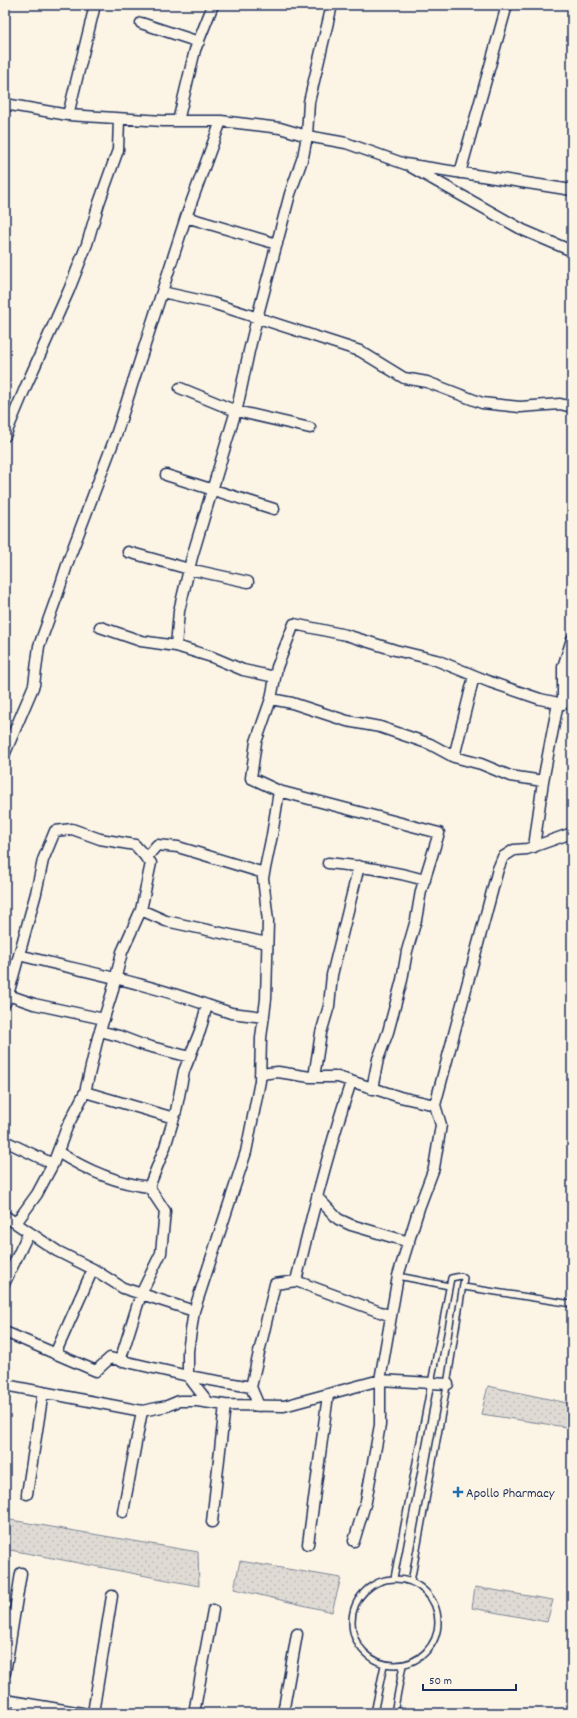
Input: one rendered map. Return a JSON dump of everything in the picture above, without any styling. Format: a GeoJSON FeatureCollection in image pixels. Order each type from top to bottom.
{"type":"FeatureCollection","features":[{"type":"Feature","properties":{"kind":"street"},"geometry":{"type":"LineString","coordinates":[[68,116],[95,5]]}},
{"type":"Feature","properties":{"kind":"street"},"geometry":{"type":"LineString","coordinates":[[178,121],[199,42],[214,5]]}},
{"type":"Feature","properties":{"kind":"street"},"geometry":{"type":"LineString","coordinates":[[176,646],[179,611],[189,569],[211,489],[236,411],[257,318],[290,194],[303,157],[309,102],[332,5]]}},
{"type":"Feature","properties":{"kind":"street"},"geometry":{"type":"LineString","coordinates":[[460,172],[507,5]]}},
{"type":"Feature","properties":{"kind":"street"},"geometry":{"type":"LineString","coordinates":[[141,23],[199,42]]}},
{"type":"Feature","properties":{"kind":"street"},"geometry":{"type":"LineString","coordinates":[[5,104],[68,116],[178,121],[221,121],[280,128],[306,136],[346,143],[405,164],[523,230],[572,251]]}},
{"type":"Feature","properties":{"kind":"street"},"geometry":{"type":"LineString","coordinates":[[5,436],[88,244],[99,203],[118,150],[119,118]]}},
{"type":"Feature","properties":{"kind":"street"},"geometry":{"type":"LineString","coordinates":[[5,753],[34,685],[39,646],[70,556],[113,442],[186,217],[221,121]]}},
{"type":"Feature","properties":{"kind":"street"},"geometry":{"type":"LineString","coordinates":[[405,164],[572,190]]}},
{"type":"Feature","properties":{"kind":"street"},"geometry":{"type":"LineString","coordinates":[[186,217],[277,244]]}},
{"type":"Feature","properties":{"kind":"street"},"geometry":{"type":"LineString","coordinates":[[162,292],[212,303],[360,351],[404,378],[426,382],[482,403],[520,407],[560,404],[572,406]]}},
{"type":"Feature","properties":{"kind":"street"},"geometry":{"type":"LineString","coordinates":[[180,388],[236,411],[310,428]]}},
{"type":"Feature","properties":{"kind":"street"},"geometry":{"type":"LineString","coordinates":[[166,475],[274,509]]}},
{"type":"Feature","properties":{"kind":"street"},"geometry":{"type":"LineString","coordinates":[[128,552],[189,569],[248,582]]}},
{"type":"Feature","properties":{"kind":"street"},"geometry":{"type":"LineString","coordinates":[[372,1089],[378,1059],[388,1032],[402,980],[421,891],[439,834],[279,791],[251,778],[256,742],[271,699],[277,667],[294,624],[346,635],[394,650],[436,660],[474,676],[540,699],[563,704],[563,667],[572,639]]}},
{"type":"Feature","properties":{"kind":"street"},"geometry":{"type":"LineString","coordinates":[[100,627],[141,641],[176,646],[212,657],[243,670],[275,677]]}},
{"type":"Feature","properties":{"kind":"street"},"geometry":{"type":"LineString","coordinates":[[454,757],[474,676]]}},
{"type":"Feature","properties":{"kind":"street"},"geometry":{"type":"LineString","coordinates":[[271,699],[292,703],[347,721],[380,727],[430,744],[454,757],[481,764],[510,776],[543,781]]}},
{"type":"Feature","properties":{"kind":"street"},"geometry":{"type":"LineString","coordinates":[[534,847],[543,781],[558,703]]}},
{"type":"Feature","properties":{"kind":"street"},"geometry":{"type":"LineString","coordinates":[[208,1402],[188,1376],[188,1351],[194,1311],[246,1152],[254,1116],[260,1074],[266,999],[268,921],[263,878],[279,791]]}},
{"type":"Feature","properties":{"kind":"street"},"geometry":{"type":"LineString","coordinates":[[16,1223],[37,1194],[53,1164],[67,1127],[85,1092],[100,1030],[104,1019],[122,952],[140,910],[151,863],[135,845],[100,839],[72,829],[55,831],[43,860],[34,900],[6,997],[104,1019]]}},
{"type":"Feature","properties":{"kind":"street"},"geometry":{"type":"LineString","coordinates":[[354,1541],[366,1501],[380,1425],[380,1380],[398,1276],[434,1168],[441,1125],[435,1105],[498,869],[503,857],[514,850],[527,850],[572,832]]}},
{"type":"Feature","properties":{"kind":"street"},"geometry":{"type":"LineString","coordinates":[[146,858],[157,845],[178,847],[264,873]]}},
{"type":"Feature","properties":{"kind":"street"},"geometry":{"type":"LineString","coordinates":[[328,863],[359,866],[404,874],[425,880]]}},
{"type":"Feature","properties":{"kind":"street"},"geometry":{"type":"LineString","coordinates":[[314,1077],[321,1032],[329,1006],[332,975],[359,866]]}},
{"type":"Feature","properties":{"kind":"street"},"geometry":{"type":"LineString","coordinates":[[140,910],[166,921],[267,943]]}},
{"type":"Feature","properties":{"kind":"street"},"geometry":{"type":"LineString","coordinates":[[18,955],[115,979],[138,983],[173,993],[231,1013],[264,1017]]}},
{"type":"Feature","properties":{"kind":"street"},"geometry":{"type":"LineString","coordinates":[[149,1186],[165,1147],[174,1118],[184,1071],[207,1005]]}},
{"type":"Feature","properties":{"kind":"street"},"geometry":{"type":"LineString","coordinates":[[100,1030],[140,1044],[190,1057]]}},
{"type":"Feature","properties":{"kind":"street"},"geometry":{"type":"LineString","coordinates":[[260,1074],[278,1072],[314,1077],[338,1078],[400,1097],[435,1105]]}},
{"type":"Feature","properties":{"kind":"street"},"geometry":{"type":"LineString","coordinates":[[296,1281],[339,1116],[351,1082]]}},
{"type":"Feature","properties":{"kind":"street"},"geometry":{"type":"LineString","coordinates":[[85,1092],[174,1118]]}},
{"type":"Feature","properties":{"kind":"street"},"geometry":{"type":"LineString","coordinates":[[5,1141],[53,1164]]}},
{"type":"Feature","properties":{"kind":"street"},"geometry":{"type":"LineString","coordinates":[[58,1152],[84,1168],[131,1185],[149,1186]]}},
{"type":"Feature","properties":{"kind":"street"},"geometry":{"type":"LineString","coordinates":[[120,1361],[141,1294],[161,1253],[165,1211],[149,1186]]}},
{"type":"Feature","properties":{"kind":"street"},"geometry":{"type":"LineString","coordinates":[[317,1197],[338,1219],[351,1226],[409,1242]]}},
{"type":"Feature","properties":{"kind":"street"},"geometry":{"type":"LineString","coordinates":[[5,1216],[57,1251],[93,1269],[123,1288],[194,1311]]}},
{"type":"Feature","properties":{"kind":"street"},"geometry":{"type":"LineString","coordinates":[[5,1282],[29,1232]]}},
{"type":"Feature","properties":{"kind":"street"},"geometry":{"type":"LineString","coordinates":[[55,1354],[93,1269]]}},
{"type":"Feature","properties":{"kind":"street"},"geometry":{"type":"LineString","coordinates":[[259,1406],[251,1387],[275,1284],[296,1281],[392,1316]]}},
{"type":"Feature","properties":{"kind":"street"},"geometry":{"type":"LineString","coordinates":[[5,1332],[96,1372],[110,1358],[188,1376],[251,1387]]}},
{"type":"Feature","properties":{"kind":"street"},"geometry":{"type":"LineString","coordinates":[[5,1385],[142,1411],[167,1406],[179,1401],[208,1402],[225,1405],[284,1406],[380,1380],[430,1381],[448,1384]]}},
{"type":"Feature","properties":{"kind":"street"},"geometry":{"type":"LineString","coordinates":[[27,1494],[43,1392]]}},
{"type":"Feature","properties":{"kind":"street"},"geometry":{"type":"LineString","coordinates":[[308,1544],[328,1395]]}},
{"type":"Feature","properties":{"kind":"street"},"geometry":{"type":"LineString","coordinates":[[212,1522],[225,1405]]}},
{"type":"Feature","properties":{"kind":"street"},"geometry":{"type":"LineString","coordinates":[[123,1512],[142,1411]]}},
{"type":"Feature","properties":{"kind":"street"},"geometry":{"type":"LineString","coordinates":[[5,1673],[22,1573]]}},
{"type":"Feature","properties":{"kind":"street"},"geometry":{"type":"LineString","coordinates":[[93,1713],[112,1596]]}},
{"type":"Feature","properties":{"kind":"street"},"geometry":{"type":"LineString","coordinates":[[194,1713],[213,1610]]}},
{"type":"Feature","properties":{"kind":"street"},"geometry":{"type":"LineString","coordinates":[[282,1713],[297,1634]]}},
{"type":"Feature","properties":{"kind":"street"},"geometry":{"type":"LineString","coordinates":[[5,1700],[82,1713]]}},
{"type":"Feature","properties":{"kind":"lane"},"geometry":{"type":"LineString","coordinates":[[398,1276],[449,1286]]}},
{"type":"Feature","properties":{"kind":"lane"},"geometry":{"type":"LineString","coordinates":[[394,1578],[449,1286],[451,1278],[461,1276],[464,1278],[464,1286],[458,1313],[448,1384],[411,1582]]}},
{"type":"Feature","properties":{"kind":"lane"},"geometry":{"type":"LineString","coordinates":[[464,1286],[572,1304]]}},
{"type":"Feature","properties":{"kind":"lane"},"geometry":{"type":"LineString","coordinates":[[394,1578],[406,1580],[424,1589],[435,1604],[439,1624],[434,1643],[421,1658],[403,1665],[384,1665],[366,1656],[354,1640],[351,1621],[356,1602],[368,1587],[394,1578]]}},
{"type":"Feature","properties":{"kind":"lane"},"geometry":{"type":"LineString","coordinates":[[374,1713],[384,1665]]}},
{"type":"Feature","properties":{"kind":"lane"},"geometry":{"type":"LineString","coordinates":[[394,1713],[403,1665]]}},
{"type":"Feature","properties":{"kind":"shaded area"},"geometry":{"type":"Polygon","coordinates":[[[488,1386],[572,1404],[572,1428],[481,1414],[488,1386]]]}},
{"type":"Feature","properties":{"kind":"shaded area"},"geometry":{"type":"Polygon","coordinates":[[[5,1519],[198,1552],[199,1586],[5,1549],[5,1519]]]}},
{"type":"Feature","properties":{"kind":"shaded area"},"geometry":{"type":"Polygon","coordinates":[[[240,1561],[341,1578],[332,1612],[234,1589],[240,1561]]]}},
{"type":"Feature","properties":{"kind":"shaded area"},"geometry":{"type":"Polygon","coordinates":[[[475,1587],[553,1600],[547,1622],[472,1608],[475,1587]]]}},
{"type":"Feature","properties":{"kind":"place","name":"Apollo Pharmacy"},"geometry":{"type":"Point","coordinates":[458,1492]}}]}
